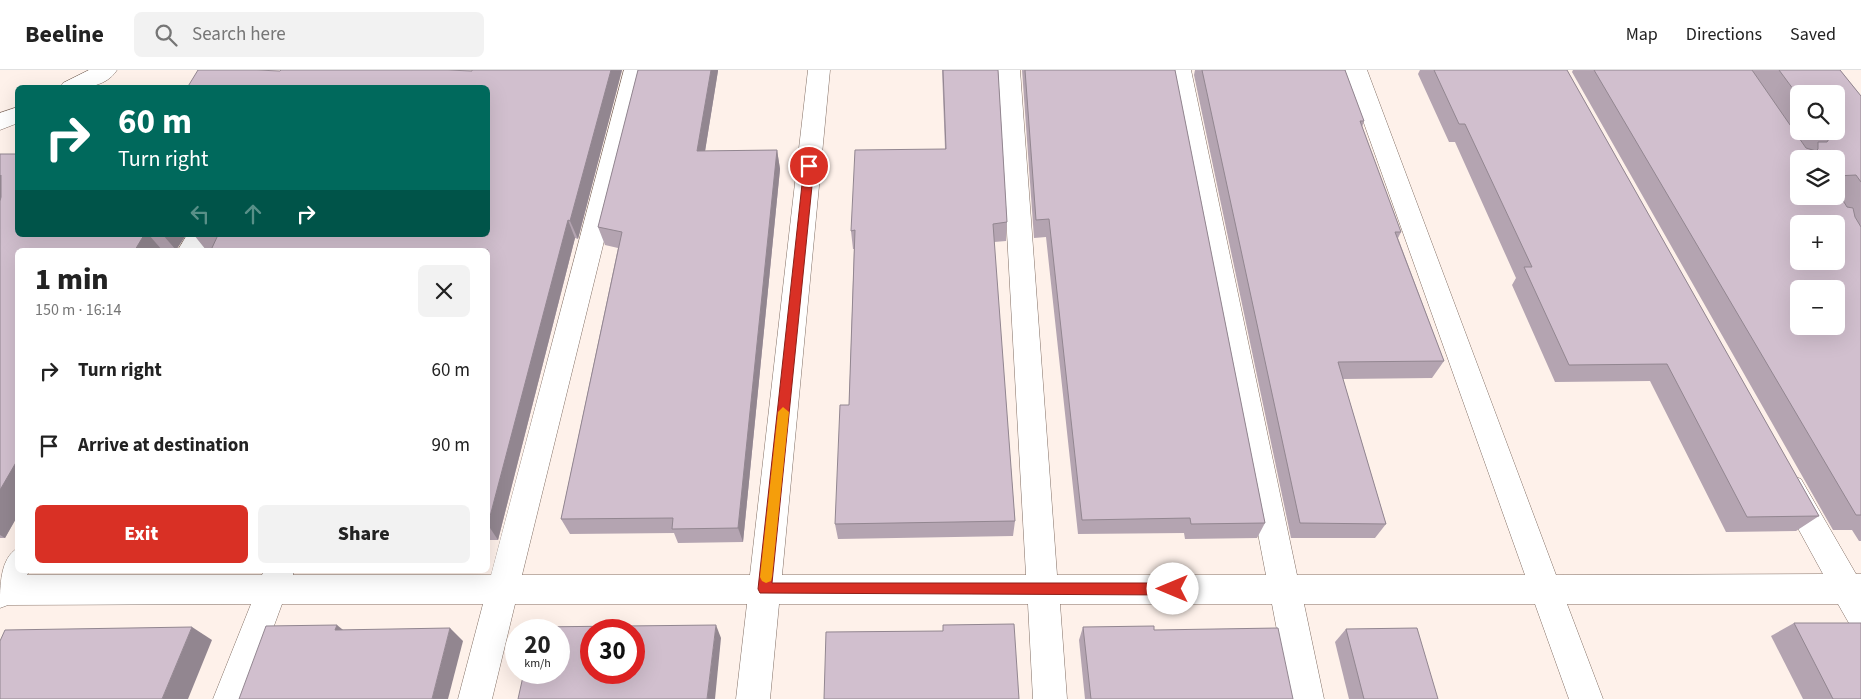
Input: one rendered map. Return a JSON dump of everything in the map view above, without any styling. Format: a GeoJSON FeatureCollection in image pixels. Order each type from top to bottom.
{"type":"FeatureCollection","features":[{"type":"Feature","properties":{"kind":"street"},"geometry":{"type":"LineString","coordinates":[[77,85],[108,70]]}},
{"type":"Feature","properties":{"kind":"street"},"geometry":{"type":"LineString","coordinates":[[100,85],[108,70]]}},
{"type":"Feature","properties":{"kind":"street"},"geometry":{"type":"LineString","coordinates":[[475,699],[635,70]]}},
{"type":"Feature","properties":{"kind":"street"},"geometry":{"type":"LineString","coordinates":[[753,699],[819,70]]}},
{"type":"Feature","properties":{"kind":"street"},"geometry":{"type":"LineString","coordinates":[[1009,70],[1050,699]]}},
{"type":"Feature","properties":{"kind":"street"},"geometry":{"type":"LineString","coordinates":[[1180,70],[1308,699]]}},
{"type":"Feature","properties":{"kind":"street"},"geometry":{"type":"LineString","coordinates":[[1356,70],[1586,699]]}},
{"type":"Feature","properties":{"kind":"street"},"geometry":{"type":"LineString","coordinates":[[0,122],[15,115]]}},
{"type":"Feature","properties":{"kind":"street"},"geometry":{"type":"LineString","coordinates":[[1780,468],[1856,597]]}},
{"type":"Feature","properties":{"kind":"street"},"geometry":{"type":"LineString","coordinates":[[1,591],[15,567]]}},
{"type":"Feature","properties":{"kind":"street"},"geometry":{"type":"LineString","coordinates":[[230,699],[276,579]]}},
{"type":"Feature","properties":{"kind":"street"},"geometry":{"type":"LineString","coordinates":[[1,591],[276,579],[503,588],[1546,589],[1856,597]]}},
{"type":"Feature","properties":{"kind":"building"},"geometry":{"type":"Polygon","coordinates":[[[198,70],[611,70],[570,221],[568,220],[490,516],[490,248],[212,248],[217,237],[490,237],[490,85],[189,85],[198,70]]]}},
{"type":"Feature","properties":{"kind":"building"},"geometry":{"type":"Polygon","coordinates":[[[638,70],[711,70],[697,151],[777,150],[738,528],[672,529],[673,518],[561,519],[622,232],[598,227],[638,70]]]}},
{"type":"Feature","properties":{"kind":"building"},"geometry":{"type":"Polygon","coordinates":[[[943,70],[998,70],[1007,222],[993,224],[1015,521],[835,524],[840,405],[849,405],[855,230],[851,231],[855,150],[946,149],[943,70]]]}},
{"type":"Feature","properties":{"kind":"building"},"geometry":{"type":"Polygon","coordinates":[[[1025,70],[1175,70],[1265,523],[1191,524],[1190,518],[1082,520],[1049,219],[1036,220],[1025,70]]]}},
{"type":"Feature","properties":{"kind":"building"},"geometry":{"type":"Polygon","coordinates":[[[1202,70],[1345,70],[1364,121],[1360,121],[1401,232],[1395,232],[1444,361],[1338,362],[1386,524],[1300,523],[1202,70]]]}},
{"type":"Feature","properties":{"kind":"building"},"geometry":{"type":"Polygon","coordinates":[[[1434,70],[1567,70],[1819,516],[1747,517],[1667,364],[1569,365],[1524,267],[1532,267],[1465,124],[1459,124],[1434,70]]]}},
{"type":"Feature","properties":{"kind":"building"},"geometry":{"type":"Polygon","coordinates":[[[1594,70],[1752,70],[1790,125],[1790,140],[1800,140],[1806,148],[1813,150],[1790,150],[1790,205],[1845,204],[1847,207],[1853,208],[1855,217],[1861,227],[1861,515],[1856,515],[1594,70]]]}},
{"type":"Feature","properties":{"kind":"building"},"geometry":{"type":"Polygon","coordinates":[[[1779,70],[1840,70],[1861,96],[1861,182],[1856,175],[1845,176],[1845,150],[1817,150],[1818,142],[1845,140],[1845,85],[1790,85],[1779,70]]]}},
{"type":"Feature","properties":{"kind":"building"},"geometry":{"type":"Polygon","coordinates":[[[0,154],[15,154],[15,237],[143,237],[136,248],[15,248],[15,464],[0,490],[1,175],[0,154]]]}},
{"type":"Feature","properties":{"kind":"building"},"geometry":{"type":"Polygon","coordinates":[[[1794,623],[1861,623],[1861,699],[1833,699],[1794,623]]]}},
{"type":"Feature","properties":{"kind":"building"},"geometry":{"type":"Polygon","coordinates":[[[1014,624],[1019,699],[824,699],[826,632],[943,631],[943,625],[1014,624]]]}},
{"type":"Feature","properties":{"kind":"building"},"geometry":{"type":"Polygon","coordinates":[[[337,625],[335,630],[450,628],[432,699],[239,699],[266,626],[337,625]]]}},
{"type":"Feature","properties":{"kind":"building"},"geometry":{"type":"Polygon","coordinates":[[[716,625],[707,699],[518,699],[521,684],[570,684],[570,627],[580,626],[580,684],[645,684],[645,626],[716,625]]]}},
{"type":"Feature","properties":{"kind":"building"},"geometry":{"type":"Polygon","coordinates":[[[1154,626],[1154,630],[1278,628],[1293,699],[1091,699],[1083,627],[1154,626]]]}},
{"type":"Feature","properties":{"kind":"building"},"geometry":{"type":"Polygon","coordinates":[[[192,627],[162,699],[0,699],[0,641],[5,630],[192,627]]]}},
{"type":"Feature","properties":{"kind":"building"},"geometry":{"type":"Polygon","coordinates":[[[1417,628],[1438,699],[1364,699],[1346,629],[1417,628]]]}},
{"type":"Feature","properties":{"kind":"slow traffic"},"geometry":{"type":"LineString","coordinates":[[766,577],[783,412]]}},
{"type":"Feature","properties":{"kind":"route"},"geometry":{"type":"LineString","coordinates":[[809,166],[765,589],[1173,589]]}}]}
